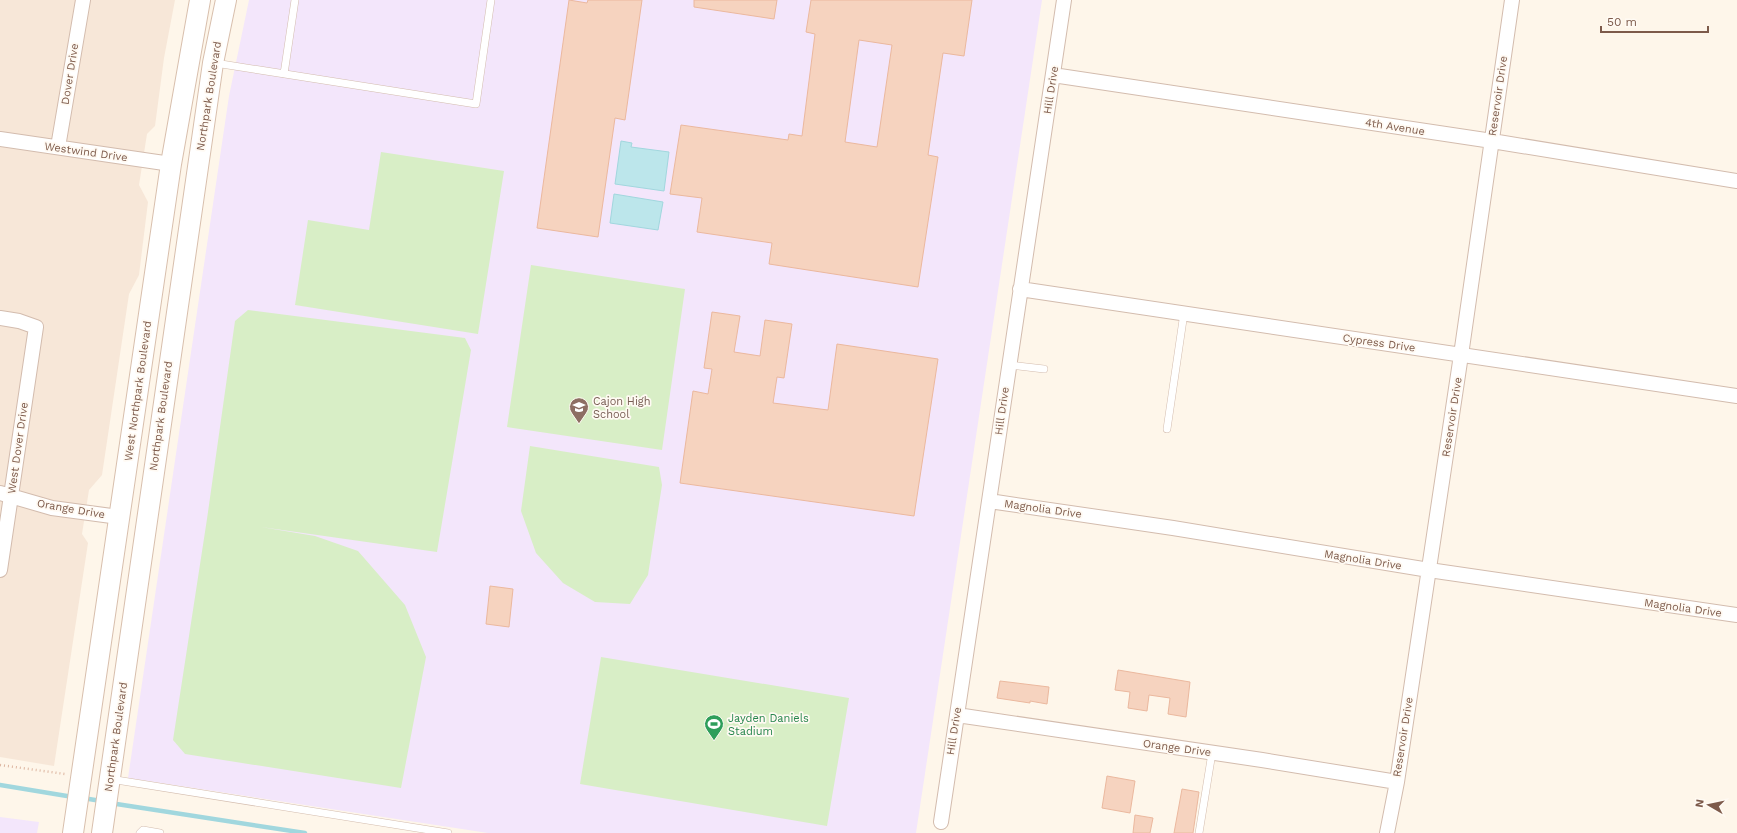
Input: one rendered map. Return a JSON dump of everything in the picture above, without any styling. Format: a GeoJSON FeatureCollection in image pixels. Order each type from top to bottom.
{"type":"FeatureCollection","features":[{"type":"Feature","properties":{"kind":"main road","name":"West Northpark Boulevard"},"geometry":{"type":"LineString","coordinates":[[74,779],[119,517],[171,164],[200,0]]}},
{"type":"Feature","properties":{"kind":"main road","name":"Northpark Boulevard"},"geometry":{"type":"LineString","coordinates":[[103,826],[213,63],[226,0]]}},
{"type":"Feature","properties":{"kind":"main road"},"geometry":{"type":"LineString","coordinates":[[119,517],[146,522]]}},
{"type":"Feature","properties":{"kind":"main road"},"geometry":{"type":"LineString","coordinates":[[74,779],[75,824]]}},
{"type":"Feature","properties":{"kind":"street","name":"Dover Drive"},"geometry":{"type":"LineString","coordinates":[[58,148],[83,0]]}},
{"type":"Feature","properties":{"kind":"street","name":"Hill Drive"},"geometry":{"type":"LineString","coordinates":[[941,822],[1064,0]]}},
{"type":"Feature","properties":{"kind":"street","name":"Reservoir Drive"},"geometry":{"type":"LineString","coordinates":[[1387,833],[1429,570],[1512,0]]}},
{"type":"Feature","properties":{"kind":"street","name":"4th Avenue"},"geometry":{"type":"LineString","coordinates":[[1053,75],[1492,141],[1737,181]]}},
{"type":"Feature","properties":{"kind":"street","name":"Westwind Drive"},"geometry":{"type":"LineString","coordinates":[[0,139],[171,164]]}},
{"type":"Feature","properties":{"kind":"street","name":"Cypress Drive"},"geometry":{"type":"LineString","coordinates":[[1020,289],[1737,396]]}},
{"type":"Feature","properties":{"kind":"street","name":"West Dover Drive"},"geometry":{"type":"LineString","coordinates":[[0,318],[19,321],[36,327],[6,494],[0,570]]}},
{"type":"Feature","properties":{"kind":"street","name":"Orange Drive"},"geometry":{"type":"LineString","coordinates":[[6,494],[52,508],[119,517]]}},
{"type":"Feature","properties":{"kind":"street","name":"Magnolia Drive"},"geometry":{"type":"LineString","coordinates":[[989,501],[1174,528],[1429,570],[1737,615]]}},
{"type":"Feature","properties":{"kind":"street","name":"Orange Drive"},"geometry":{"type":"LineString","coordinates":[[957,715],[1396,782]]}},
{"type":"Feature","properties":{"kind":"lane"},"geometry":{"type":"LineString","coordinates":[[284,74],[295,0]]}},
{"type":"Feature","properties":{"kind":"lane"},"geometry":{"type":"LineString","coordinates":[[213,63],[476,104],[491,0]]}},
{"type":"Feature","properties":{"kind":"lane"},"geometry":{"type":"LineString","coordinates":[[1167,429],[1184,314]]}},
{"type":"Feature","properties":{"kind":"lane"},"geometry":{"type":"LineString","coordinates":[[1009,365],[1044,369]]}},
{"type":"Feature","properties":{"kind":"lane"},"geometry":{"type":"LineString","coordinates":[[1199,833],[1212,753]]}},
{"type":"Feature","properties":{"kind":"lane"},"geometry":{"type":"LineString","coordinates":[[109,783],[448,833]]}},
{"type":"Feature","properties":{"kind":"lane"},"geometry":{"type":"LineString","coordinates":[[140,833],[143,830],[160,833]]}},
{"type":"Feature","properties":{"kind":"path"},"geometry":{"type":"LineString","coordinates":[[0,765],[74,779]]}},
{"type":"Feature","properties":{"kind":"shaded area"},"geometry":{"type":"Polygon","coordinates":[[[0,0],[175,0],[164,58],[155,126],[147,134],[139,185],[148,202],[139,275],[129,294],[102,475],[89,490],[82,534],[88,543],[54,766],[0,757],[0,0]]]}},
{"type":"Feature","properties":{"kind":"shaded area","name":"Cajon High School"},"geometry":{"type":"Polygon","coordinates":[[[249,0],[1042,0],[916,833],[488,833],[128,778],[229,96],[249,0]]]}},
{"type":"Feature","properties":{"kind":"shaded area"},"geometry":{"type":"Polygon","coordinates":[[[0,817],[39,822],[37,833],[0,833],[0,817]]]}},
{"type":"Feature","properties":{"kind":"green space"},"geometry":{"type":"Polygon","coordinates":[[[381,152],[504,171],[478,334],[295,305],[308,220],[369,230],[381,152]]]}},
{"type":"Feature","properties":{"kind":"green space"},"geometry":{"type":"Polygon","coordinates":[[[531,265],[685,289],[662,450],[507,427],[531,265]]]}},
{"type":"Feature","properties":{"kind":"green space"},"geometry":{"type":"Polygon","coordinates":[[[248,310],[465,338],[471,350],[437,552],[261,527],[315,536],[358,551],[405,605],[426,657],[401,788],[185,754],[173,740],[207,519],[235,321],[248,310]]]}},
{"type":"Feature","properties":{"kind":"green space"},"geometry":{"type":"Polygon","coordinates":[[[530,446],[659,467],[662,485],[648,575],[630,604],[595,602],[563,583],[536,553],[521,511],[530,446]]]}},
{"type":"Feature","properties":{"kind":"green space","name":"Jayden Daniels Stadium"},"geometry":{"type":"Polygon","coordinates":[[[601,657],[849,698],[827,826],[580,784],[601,657]]]}},
{"type":"Feature","properties":{"kind":"water"},"geometry":{"type":"Polygon","coordinates":[[[621,141],[632,143],[631,147],[669,152],[664,191],[615,184],[621,141]]]}},
{"type":"Feature","properties":{"kind":"water"},"geometry":{"type":"Polygon","coordinates":[[[614,194],[663,202],[658,230],[610,223],[614,194]]]}},
{"type":"Feature","properties":{"kind":"building"},"geometry":{"type":"Polygon","coordinates":[[[569,0],[587,3],[588,0],[642,0],[625,120],[615,118],[598,237],[537,228],[569,0]]]}},
{"type":"Feature","properties":{"kind":"building"},"geometry":{"type":"Polygon","coordinates":[[[694,0],[777,0],[774,19],[694,7],[694,0]]]}},
{"type":"Feature","properties":{"kind":"building"},"geometry":{"type":"Polygon","coordinates":[[[811,0],[972,0],[964,56],[943,53],[928,155],[938,157],[918,287],[769,264],[772,243],[697,232],[702,198],[670,194],[681,125],[788,140],[789,134],[802,136],[815,34],[806,32],[811,0]],[[859,40],[845,142],[877,147],[892,45],[859,40]]]}},
{"type":"Feature","properties":{"kind":"building"},"geometry":{"type":"Polygon","coordinates":[[[712,312],[740,316],[734,352],[760,356],[765,320],[792,324],[784,378],[777,377],[773,403],[828,410],[837,344],[938,359],[914,516],[680,483],[693,391],[708,394],[712,369],[704,368],[712,312]]]}},
{"type":"Feature","properties":{"kind":"building"},"geometry":{"type":"Polygon","coordinates":[[[490,586],[513,589],[509,627],[486,624],[490,586]]]}},
{"type":"Feature","properties":{"kind":"building"},"geometry":{"type":"Polygon","coordinates":[[[1118,670],[1190,682],[1186,717],[1168,714],[1170,698],[1149,695],[1147,711],[1128,708],[1130,692],[1115,690],[1118,670]]]}},
{"type":"Feature","properties":{"kind":"building"},"geometry":{"type":"Polygon","coordinates":[[[1000,681],[1049,687],[1047,704],[997,698],[1000,681]]]}},
{"type":"Feature","properties":{"kind":"building"},"geometry":{"type":"Polygon","coordinates":[[[1107,776],[1135,781],[1130,813],[1102,808],[1107,776]]]}},
{"type":"Feature","properties":{"kind":"building"},"geometry":{"type":"Polygon","coordinates":[[[1182,789],[1199,792],[1193,833],[1174,833],[1182,789]]]}},
{"type":"Feature","properties":{"kind":"building"},"geometry":{"type":"Polygon","coordinates":[[[1135,815],[1153,818],[1150,833],[1133,833],[1135,815]]]}},
{"type":"Feature","properties":{"kind":"waterway"},"geometry":{"type":"LineString","coordinates":[[0,785],[73,797]]}},
{"type":"Feature","properties":{"kind":"waterway"},"geometry":{"type":"LineString","coordinates":[[83,798],[101,801]]}},
{"type":"Feature","properties":{"kind":"waterway"},"geometry":{"type":"LineString","coordinates":[[110,803],[305,833]]}},
{"type":"Feature","properties":{"kind":"place","name":"Cajon High School"},"geometry":{"type":"Point","coordinates":[579,424]}},
{"type":"Feature","properties":{"kind":"place","name":"Jayden Daniels Stadium"},"geometry":{"type":"Point","coordinates":[714,741]}}]}
